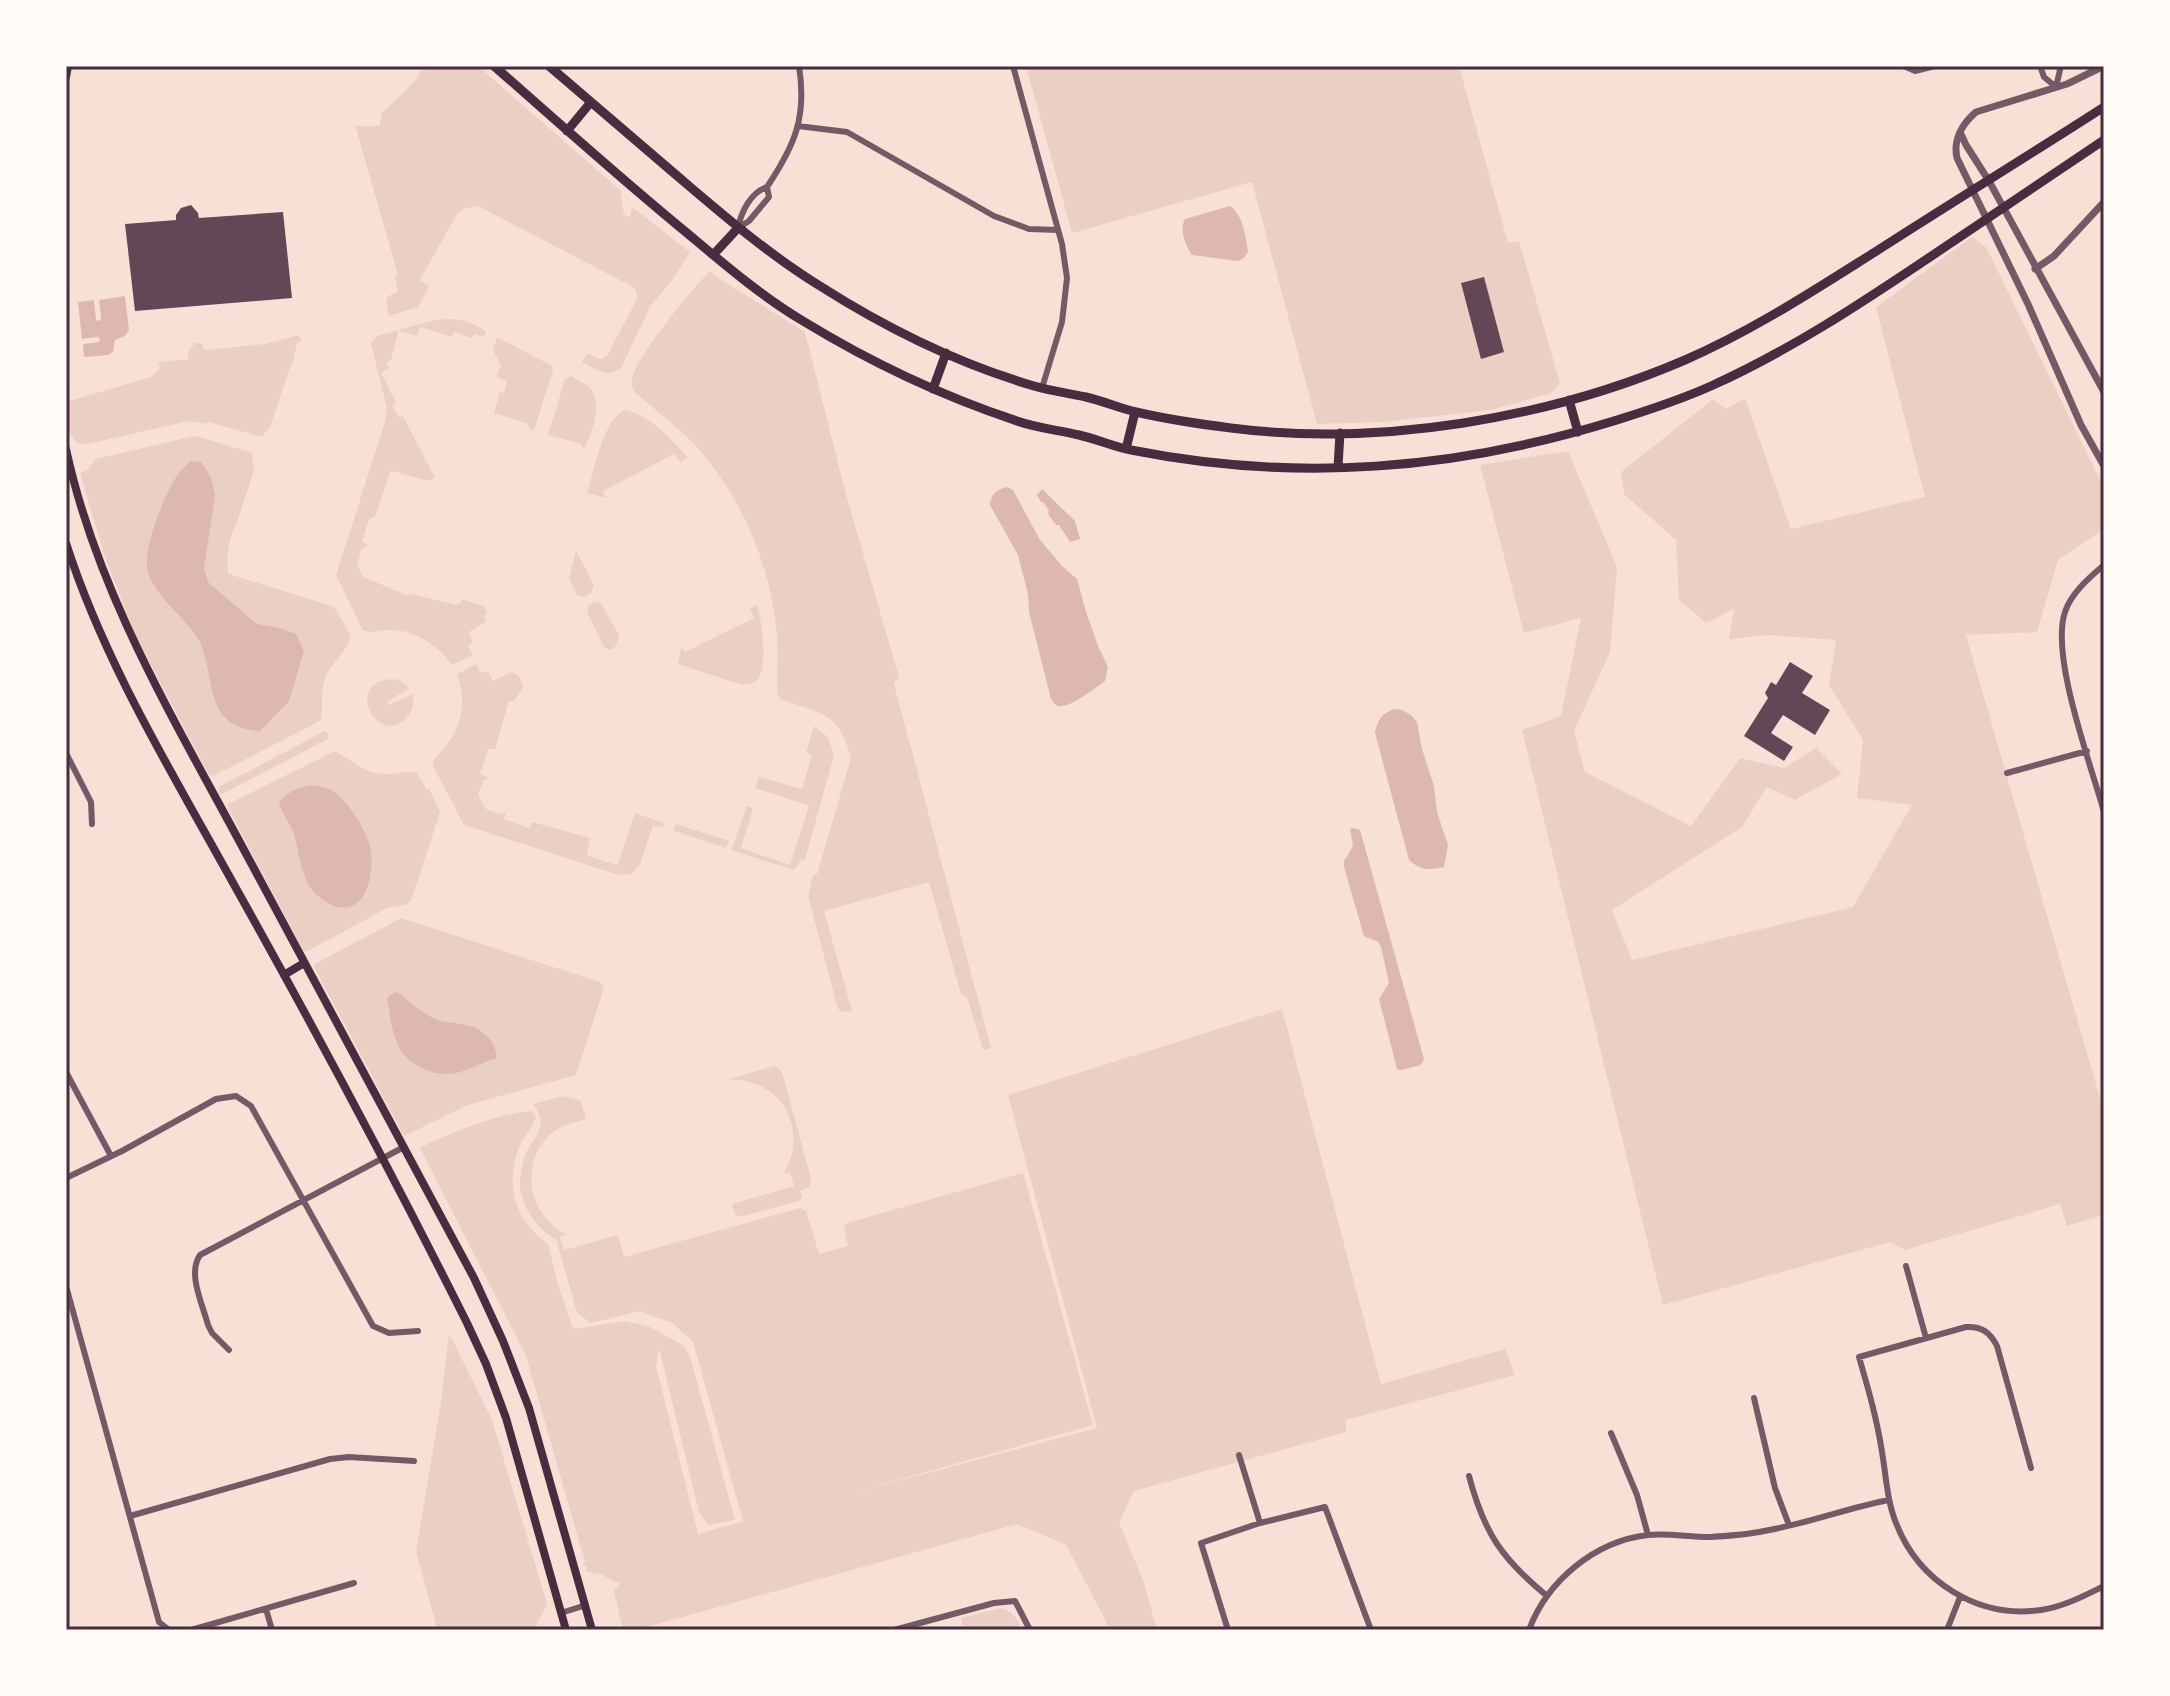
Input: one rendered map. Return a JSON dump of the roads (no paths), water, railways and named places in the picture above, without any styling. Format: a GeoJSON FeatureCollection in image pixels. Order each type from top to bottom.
{"type":"FeatureCollection","features":[{"type":"Feature","properties":{"kind":"main road"},"geometry":{"type":"LineString","coordinates":[[66,77],[68,66]]}},
{"type":"Feature","properties":{"kind":"main road"},"geometry":{"type":"LineString","coordinates":[[494,66],[759,292],[868,358],[933,389],[1019,422],[1126,449],[1231,465],[1304,468],[1392,466],[1483,454],[1578,432],[1684,397],[1805,339],[2104,140]]}},
{"type":"Feature","properties":{"kind":"main road"},"geometry":{"type":"LineString","coordinates":[[549,66],[738,228],[821,287],[886,325],[946,353],[1042,388],[1087,397],[1135,412],[1232,429],[1310,433],[1382,432],[1479,421],[1569,400],[1661,370],[1766,320],[2104,107]]}},
{"type":"Feature","properties":{"kind":"main road"},"geometry":{"type":"LineString","coordinates":[[567,131],[591,102]]}},
{"type":"Feature","properties":{"kind":"main road"},"geometry":{"type":"LineString","coordinates":[[713,255],[738,228]]}},
{"type":"Feature","properties":{"kind":"main road"},"geometry":{"type":"LineString","coordinates":[[933,389],[946,353]]}},
{"type":"Feature","properties":{"kind":"main road"},"geometry":{"type":"LineString","coordinates":[[1569,400],[1578,432]]}},
{"type":"Feature","properties":{"kind":"main road"},"geometry":{"type":"LineString","coordinates":[[1126,449],[1135,412]]}},
{"type":"Feature","properties":{"kind":"main road"},"geometry":{"type":"LineString","coordinates":[[1338,467],[1340,433]]}},
{"type":"Feature","properties":{"kind":"main road"},"geometry":{"type":"LineString","coordinates":[[67,454],[93,544],[128,629],[208,786],[474,1278],[518,1375],[586,1605],[589,1629]]}},
{"type":"Feature","properties":{"kind":"main road"},"geometry":{"type":"LineString","coordinates":[[66,543],[90,610],[111,655],[450,1288],[498,1395],[566,1630]]}},
{"type":"Feature","properties":{"kind":"main road"},"geometry":{"type":"LineString","coordinates":[[284,975],[304,963]]}},
{"type":"Feature","properties":{"kind":"street"},"geometry":{"type":"LineString","coordinates":[[738,228],[741,213],[760,189],[767,187],[793,143],[798,126],[801,90],[799,66]]}},
{"type":"Feature","properties":{"kind":"street"},"geometry":{"type":"LineString","coordinates":[[1013,66],[1058,230],[1067,278],[1062,322],[1042,388]]}},
{"type":"Feature","properties":{"kind":"street"},"geometry":{"type":"LineString","coordinates":[[1904,66],[1915,71],[1935,66]]}},
{"type":"Feature","properties":{"kind":"street"},"geometry":{"type":"LineString","coordinates":[[2040,66],[2044,77],[2056,87]]}},
{"type":"Feature","properties":{"kind":"street"},"geometry":{"type":"LineString","coordinates":[[2056,87],[2059,66]]}},
{"type":"Feature","properties":{"kind":"street"},"geometry":{"type":"LineString","coordinates":[[2104,66],[2085,77],[1976,112],[1960,131],[1955,149],[2081,425],[2104,466]]}},
{"type":"Feature","properties":{"kind":"street"},"geometry":{"type":"LineString","coordinates":[[798,126],[847,132],[994,216],[1029,229],[1058,230]]}},
{"type":"Feature","properties":{"kind":"street"},"geometry":{"type":"LineString","coordinates":[[1960,131],[2104,392]]}},
{"type":"Feature","properties":{"kind":"street"},"geometry":{"type":"LineString","coordinates":[[738,228],[749,221],[769,197],[767,187]]}},
{"type":"Feature","properties":{"kind":"street"},"geometry":{"type":"LineString","coordinates":[[2035,269],[2054,256],[2104,202]]}},
{"type":"Feature","properties":{"kind":"street"},"geometry":{"type":"LineString","coordinates":[[2103,808],[2068,686],[2061,631],[2071,599],[2104,565]]}},
{"type":"Feature","properties":{"kind":"street"},"geometry":{"type":"LineString","coordinates":[[2007,773],[2087,751]]}},
{"type":"Feature","properties":{"kind":"street"},"geometry":{"type":"LineString","coordinates":[[66,753],[91,802],[92,824]]}},
{"type":"Feature","properties":{"kind":"street"},"geometry":{"type":"LineString","coordinates":[[66,1072],[111,1156]]}},
{"type":"Feature","properties":{"kind":"street"},"geometry":{"type":"LineString","coordinates":[[66,1178],[216,1099],[236,1096],[251,1106],[373,1326],[389,1333],[418,1331]]}},
{"type":"Feature","properties":{"kind":"street"},"geometry":{"type":"LineString","coordinates":[[229,1350],[208,1325],[195,1278],[195,1262],[200,1255],[404,1147]]}},
{"type":"Feature","properties":{"kind":"street"},"geometry":{"type":"LineString","coordinates":[[1906,1266],[1926,1338]]}},
{"type":"Feature","properties":{"kind":"street"},"geometry":{"type":"LineString","coordinates":[[66,1286],[159,1622],[169,1630]]}},
{"type":"Feature","properties":{"kind":"street"},"geometry":{"type":"LineString","coordinates":[[2031,1468],[1997,1346],[1986,1331],[1966,1327],[1859,1357],[1878,1431],[1895,1521],[1913,1556],[1936,1581],[1960,1597],[1992,1608],[2025,1611],[2060,1605],[2104,1586]]}},
{"type":"Feature","properties":{"kind":"street"},"geometry":{"type":"LineString","coordinates":[[1754,1398],[1775,1488],[1789,1525]]}},
{"type":"Feature","properties":{"kind":"street"},"geometry":{"type":"LineString","coordinates":[[1611,1433],[1633,1486],[1648,1535]]}},
{"type":"Feature","properties":{"kind":"street"},"geometry":{"type":"LineString","coordinates":[[1239,1455],[1260,1523]]}},
{"type":"Feature","properties":{"kind":"street"},"geometry":{"type":"LineString","coordinates":[[130,1516],[330,1459],[349,1457],[414,1461]]}},
{"type":"Feature","properties":{"kind":"street"},"geometry":{"type":"LineString","coordinates":[[1469,1476],[1481,1515],[1494,1541],[1508,1561],[1547,1596]]}},
{"type":"Feature","properties":{"kind":"street"},"geometry":{"type":"LineString","coordinates":[[1529,1630],[1542,1602],[1563,1576],[1604,1547],[1648,1535],[1718,1536],[1765,1531],[1889,1500]]}},
{"type":"Feature","properties":{"kind":"street"},"geometry":{"type":"LineString","coordinates":[[1228,1630],[1201,1543],[1260,1523],[1325,1507],[1371,1630]]}},
{"type":"Feature","properties":{"kind":"street"},"geometry":{"type":"LineString","coordinates":[[191,1630],[354,1583]]}},
{"type":"Feature","properties":{"kind":"street"},"geometry":{"type":"LineString","coordinates":[[1947,1630],[1960,1597]]}},
{"type":"Feature","properties":{"kind":"street"},"geometry":{"type":"LineString","coordinates":[[894,1630],[994,1603],[1015,1601],[1030,1630]]}},
{"type":"Feature","properties":{"kind":"street"},"geometry":{"type":"LineString","coordinates":[[561,1613],[586,1605]]}},
{"type":"Feature","properties":{"kind":"street"},"geometry":{"type":"LineString","coordinates":[[266,1609],[272,1630]]}},
{"type":"Feature","properties":{"kind":"street"},"geometry":{"type":"LineString","coordinates":[[153,1630],[159,1622]]}}]}
